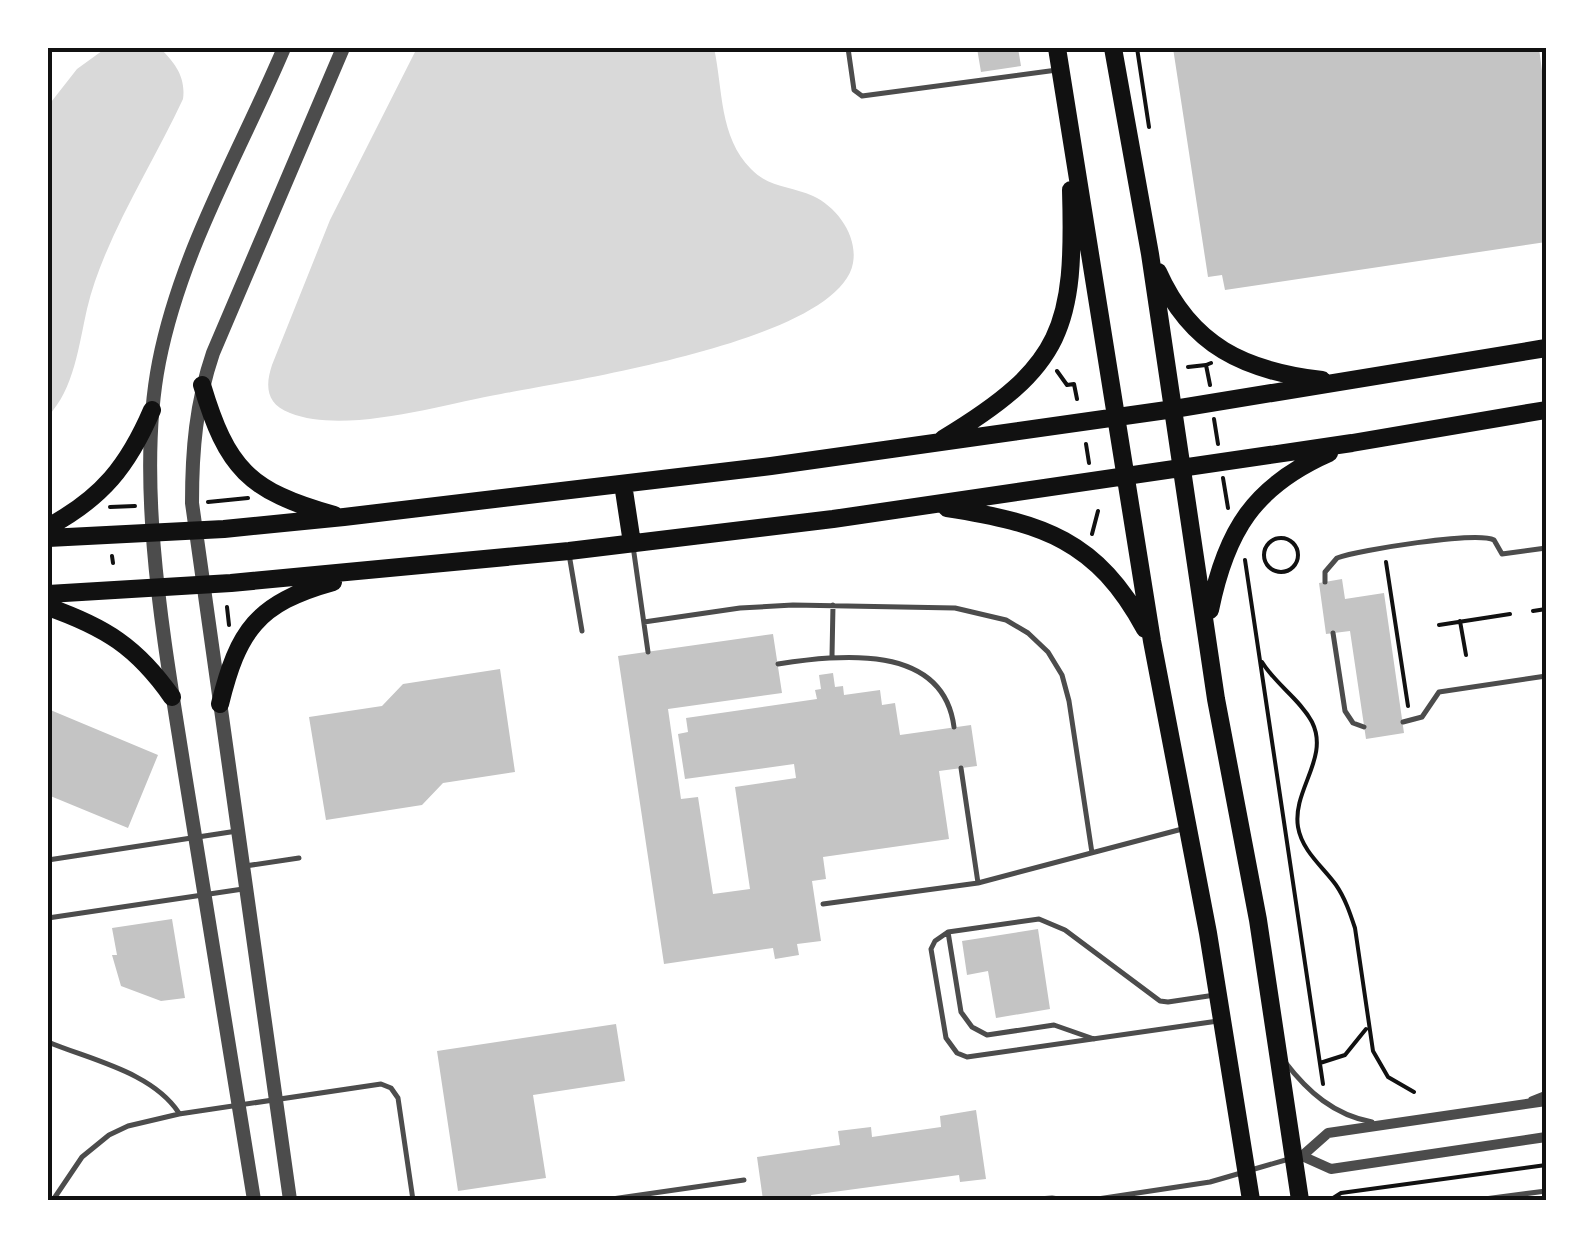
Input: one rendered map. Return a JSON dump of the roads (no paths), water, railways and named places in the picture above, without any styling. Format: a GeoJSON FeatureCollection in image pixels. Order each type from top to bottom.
{"type":"FeatureCollection","features":[{"type":"Feature","properties":{"kind":"main road"},"geometry":{"type":"LineString","coordinates":[[1057,48],[1152,641],[1189,828],[1252,1200]]}},
{"type":"Feature","properties":{"kind":"main road"},"geometry":{"type":"LineString","coordinates":[[1113,48],[1150,254],[1206,625],[1277,1051],[1298,1157],[1300,1200]]}},
{"type":"Feature","properties":{"kind":"main road"},"geometry":{"type":"LineString","coordinates":[[936,443],[1022,385],[1044,358],[1058,332],[1068,292],[1072,246],[1065,104]]}},
{"type":"Feature","properties":{"kind":"main road"},"geometry":{"type":"LineString","coordinates":[[1150,254],[1180,313],[1222,350],[1245,363],[1286,376],[1343,382]]}},
{"type":"Feature","properties":{"kind":"main road"},"geometry":{"type":"LineString","coordinates":[[48,538],[344,518],[623,484],[1174,409],[1546,348]]}},
{"type":"Feature","properties":{"kind":"main road"},"geometry":{"type":"LineString","coordinates":[[202,385],[219,440],[245,474],[303,506],[344,518]]}},
{"type":"Feature","properties":{"kind":"main road"},"geometry":{"type":"LineString","coordinates":[[48,527],[103,490],[139,440],[152,410]]}},
{"type":"Feature","properties":{"kind":"main road"},"geometry":{"type":"LineString","coordinates":[[48,594],[368,572],[569,552],[927,505],[1352,443],[1546,410]]}},
{"type":"Feature","properties":{"kind":"main road"},"geometry":{"type":"LineString","coordinates":[[1206,625],[1230,542],[1249,509],[1270,486],[1297,468],[1352,443]]}},
{"type":"Feature","properties":{"kind":"main road"},"geometry":{"type":"LineString","coordinates":[[623,484],[632,543]]}},
{"type":"Feature","properties":{"kind":"main road"},"geometry":{"type":"LineString","coordinates":[[927,505],[1027,525],[1082,550],[1128,597],[1152,641]]}},
{"type":"Feature","properties":{"kind":"main road"},"geometry":{"type":"LineString","coordinates":[[220,704],[229,665],[249,628],[278,604],[319,586],[368,572]]}},
{"type":"Feature","properties":{"kind":"main road"},"geometry":{"type":"LineString","coordinates":[[48,607],[86,620],[122,640],[152,668],[172,697]]}},
{"type":"Feature","properties":{"kind":"street"},"geometry":{"type":"LineString","coordinates":[[254,1200],[172,697],[154,533],[152,410],[169,318],[184,271],[284,48]]}},
{"type":"Feature","properties":{"kind":"street"},"geometry":{"type":"LineString","coordinates":[[290,1200],[192,503],[193,440],[202,385],[224,324],[342,48]]}},
{"type":"Feature","properties":{"kind":"street"},"geometry":{"type":"LineString","coordinates":[[1298,1157],[1328,1134],[1546,1101]]}},
{"type":"Feature","properties":{"kind":"street"},"geometry":{"type":"LineString","coordinates":[[1298,1157],[1331,1169],[1546,1137]]}},
{"type":"Feature","properties":{"kind":"lane"},"geometry":{"type":"LineString","coordinates":[[848,48],[854,90],[862,96],[1060,69]]}},
{"type":"Feature","properties":{"kind":"lane"},"geometry":{"type":"LineString","coordinates":[[1325,582],[1326,572],[1336,558],[1384,549],[1478,535],[1494,540],[1502,554],[1546,548]]}},
{"type":"Feature","properties":{"kind":"lane"},"geometry":{"type":"LineString","coordinates":[[632,543],[648,652]]}},
{"type":"Feature","properties":{"kind":"lane"},"geometry":{"type":"LineString","coordinates":[[569,552],[582,631]]}},
{"type":"Feature","properties":{"kind":"lane"},"geometry":{"type":"LineString","coordinates":[[644,622],[767,605],[955,608],[983,612],[1028,633],[1048,652],[1062,675],[1092,853]]}},
{"type":"Feature","properties":{"kind":"lane"},"geometry":{"type":"LineString","coordinates":[[832,605],[832,656]]}},
{"type":"Feature","properties":{"kind":"lane"},"geometry":{"type":"LineString","coordinates":[[1333,633],[1345,711],[1353,723],[1364,727]]}},
{"type":"Feature","properties":{"kind":"lane"},"geometry":{"type":"LineString","coordinates":[[778,664],[832,656],[872,657],[915,672],[948,702],[954,728]]}},
{"type":"Feature","properties":{"kind":"lane"},"geometry":{"type":"LineString","coordinates":[[1406,721],[1425,715],[1439,692],[1546,676]]}},
{"type":"Feature","properties":{"kind":"lane"},"geometry":{"type":"LineString","coordinates":[[960,768],[978,884]]}},
{"type":"Feature","properties":{"kind":"lane"},"geometry":{"type":"LineString","coordinates":[[824,904],[978,884],[1189,828]]}},
{"type":"Feature","properties":{"kind":"lane"},"geometry":{"type":"LineString","coordinates":[[48,860],[237,832]]}},
{"type":"Feature","properties":{"kind":"lane"},"geometry":{"type":"LineString","coordinates":[[242,866],[300,858]]}},
{"type":"Feature","properties":{"kind":"lane"},"geometry":{"type":"LineString","coordinates":[[48,918],[246,888]]}},
{"type":"Feature","properties":{"kind":"lane"},"geometry":{"type":"LineString","coordinates":[[1218,995],[1160,1000],[1066,930],[1039,919],[948,932],[935,940],[930,953],[944,1032],[957,1053],[978,1058],[1222,1021]]}},
{"type":"Feature","properties":{"kind":"lane"},"geometry":{"type":"LineString","coordinates":[[948,932],[961,1012],[972,1027],[987,1035],[1054,1025],[1097,1040]]}},
{"type":"Feature","properties":{"kind":"lane"},"geometry":{"type":"LineString","coordinates":[[48,1042],[144,1081],[164,1095],[179,1114]]}},
{"type":"Feature","properties":{"kind":"lane"},"geometry":{"type":"LineString","coordinates":[[1277,1051],[1301,1082],[1325,1103],[1357,1120],[1385,1125]]}},
{"type":"Feature","properties":{"kind":"lane"},"geometry":{"type":"LineString","coordinates":[[53,1200],[71,1168],[109,1135],[145,1121],[381,1084],[391,1088],[398,1098],[414,1200]]}},
{"type":"Feature","properties":{"kind":"lane"},"geometry":{"type":"LineString","coordinates":[[1516,1106],[1546,1093]]}},
{"type":"Feature","properties":{"kind":"lane"},"geometry":{"type":"LineString","coordinates":[[1091,1200],[1210,1182],[1298,1157]]}},
{"type":"Feature","properties":{"kind":"lane"},"geometry":{"type":"LineString","coordinates":[[605,1200],[646,1198],[744,1180]]}},
{"type":"Feature","properties":{"kind":"lane"},"geometry":{"type":"LineString","coordinates":[[1476,1200],[1546,1190]]}},
{"type":"Feature","properties":{"kind":"lane"},"geometry":{"type":"LineString","coordinates":[[1024,1200],[1066,1200]]}}]}
